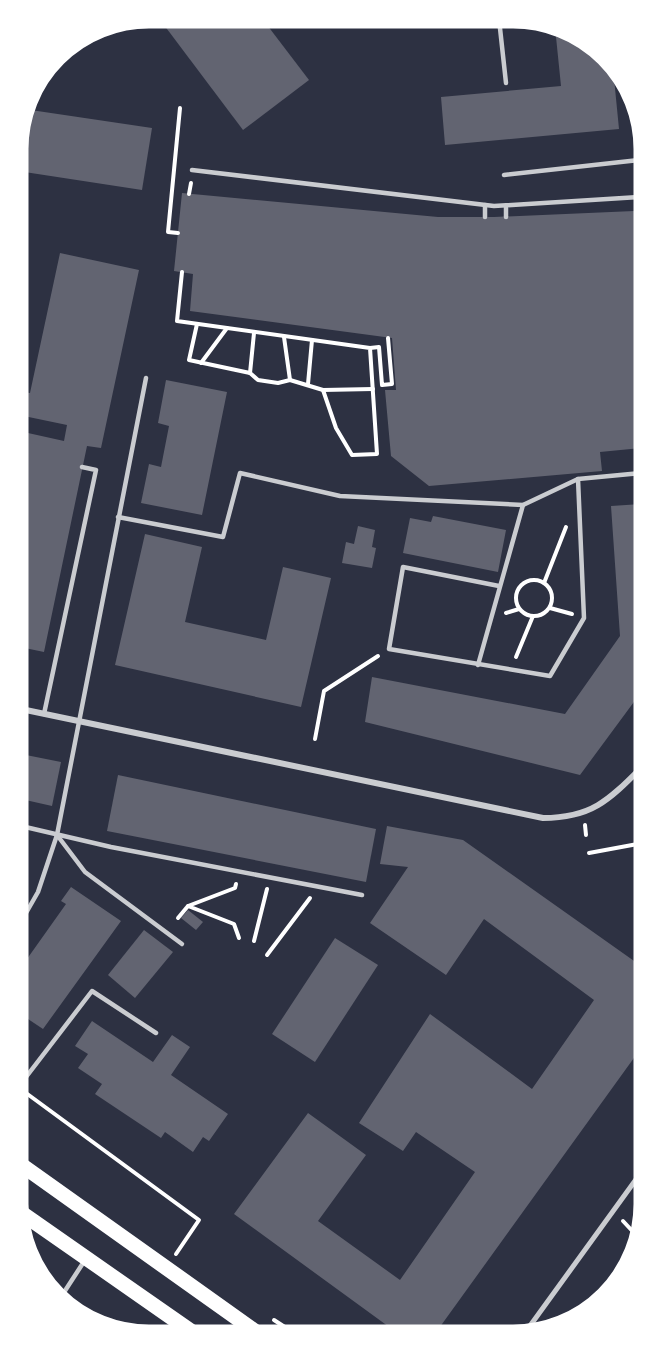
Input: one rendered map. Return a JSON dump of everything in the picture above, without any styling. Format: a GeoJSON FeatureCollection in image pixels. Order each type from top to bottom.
{"type":"FeatureCollection","features":[{"type":"Feature","properties":{"kind":"main road"},"geometry":{"type":"LineString","coordinates":[[27,1169],[248,1326]]}},
{"type":"Feature","properties":{"kind":"main road"},"geometry":{"type":"LineString","coordinates":[[28,1217],[184,1326]]}},
{"type":"Feature","properties":{"kind":"street"},"geometry":{"type":"LineString","coordinates":[[27,710],[543,818],[567,818],[593,809],[616,793],[635,774]]}},
{"type":"Feature","properties":{"kind":"street"},"geometry":{"type":"LineString","coordinates":[[531,1325],[635,1181]]}},
{"type":"Feature","properties":{"kind":"lane"},"geometry":{"type":"LineString","coordinates":[[500,27],[506,83]]}},
{"type":"Feature","properties":{"kind":"lane"},"geometry":{"type":"LineString","coordinates":[[504,175],[635,160]]}},
{"type":"Feature","properties":{"kind":"lane"},"geometry":{"type":"LineString","coordinates":[[192,170],[485,205],[506,206],[635,196]]}},
{"type":"Feature","properties":{"kind":"lane"},"geometry":{"type":"LineString","coordinates":[[485,205],[485,217]]}},
{"type":"Feature","properties":{"kind":"lane"},"geometry":{"type":"LineString","coordinates":[[506,206],[506,217]]}},
{"type":"Feature","properties":{"kind":"lane"},"geometry":{"type":"LineString","coordinates":[[27,911],[38,892],[57,835],[146,378]]}},
{"type":"Feature","properties":{"kind":"lane"},"geometry":{"type":"LineString","coordinates":[[44,714],[96,470],[82,467]]}},
{"type":"Feature","properties":{"kind":"lane"},"geometry":{"type":"LineString","coordinates":[[118,517],[223,537],[240,473],[340,496],[523,505],[578,479],[635,474]]}},
{"type":"Feature","properties":{"kind":"lane"},"geometry":{"type":"LineString","coordinates":[[499,585],[403,567],[389,649],[550,676],[584,618],[578,479]]}},
{"type":"Feature","properties":{"kind":"lane"},"geometry":{"type":"LineString","coordinates":[[478,665],[523,505]]}},
{"type":"Feature","properties":{"kind":"lane"},"geometry":{"type":"LineString","coordinates":[[27,828],[362,895]]}},
{"type":"Feature","properties":{"kind":"lane"},"geometry":{"type":"LineString","coordinates":[[57,835],[86,872],[182,944]]}},
{"type":"Feature","properties":{"kind":"lane"},"geometry":{"type":"LineString","coordinates":[[27,1075],[92,991],[156,1033]]}},
{"type":"Feature","properties":{"kind":"lane"},"geometry":{"type":"LineString","coordinates":[[65,1291],[86,1258]]}},
{"type":"Feature","properties":{"kind":"path"},"geometry":{"type":"LineString","coordinates":[[178,233],[168,232],[180,108]]}},
{"type":"Feature","properties":{"kind":"path"},"geometry":{"type":"LineString","coordinates":[[182,273],[177,321],[284,337],[370,348],[379,347],[382,385],[392,384],[388,338]]}},
{"type":"Feature","properties":{"kind":"path"},"geometry":{"type":"LineString","coordinates":[[197,324],[189,360],[250,374],[258,380],[278,383],[290,380],[323,390],[373,388]]}},
{"type":"Feature","properties":{"kind":"path"},"geometry":{"type":"LineString","coordinates":[[201,363],[227,328]]}},
{"type":"Feature","properties":{"kind":"path"},"geometry":{"type":"LineString","coordinates":[[250,374],[254,333]]}},
{"type":"Feature","properties":{"kind":"path"},"geometry":{"type":"LineString","coordinates":[[284,337],[290,380]]}},
{"type":"Feature","properties":{"kind":"path"},"geometry":{"type":"LineString","coordinates":[[308,384],[312,340]]}},
{"type":"Feature","properties":{"kind":"path"},"geometry":{"type":"LineString","coordinates":[[323,390],[336,428],[352,455],[377,453],[370,348]]}},
{"type":"Feature","properties":{"kind":"path"},"geometry":{"type":"LineString","coordinates":[[544,583],[579,493]]}},
{"type":"Feature","properties":{"kind":"path"},"geometry":{"type":"LineString","coordinates":[[531,580],[544,583],[552,598],[550,608],[542,614],[533,616],[519,609],[517,593],[523,585],[531,580]]}},
{"type":"Feature","properties":{"kind":"path"},"geometry":{"type":"LineString","coordinates":[[550,608],[584,618]]}},
{"type":"Feature","properties":{"kind":"path"},"geometry":{"type":"LineString","coordinates":[[511,670],[533,616]]}},
{"type":"Feature","properties":{"kind":"path"},"geometry":{"type":"LineString","coordinates":[[315,739],[324,691],[389,649]]}},
{"type":"Feature","properties":{"kind":"path"},"geometry":{"type":"LineString","coordinates":[[589,853],[635,844]]}},
{"type":"Feature","properties":{"kind":"path"},"geometry":{"type":"LineString","coordinates":[[178,918],[188,906],[235,888],[238,871]]}},
{"type":"Feature","properties":{"kind":"path"},"geometry":{"type":"LineString","coordinates":[[254,941],[269,877]]}},
{"type":"Feature","properties":{"kind":"path"},"geometry":{"type":"LineString","coordinates":[[267,955],[319,886]]}},
{"type":"Feature","properties":{"kind":"path"},"geometry":{"type":"LineString","coordinates":[[188,906],[234,924],[239,938]]}},
{"type":"Feature","properties":{"kind":"path"},"geometry":{"type":"LineString","coordinates":[[27,1094],[199,1220],[176,1254]]}},
{"type":"Feature","properties":{"kind":"path"},"geometry":{"type":"LineString","coordinates":[[614,1210],[632,1231]]}},
{"type":"Feature","properties":{"kind":"building"},"geometry":{"type":"Polygon","coordinates":[[[166,27],[269,27],[309,80],[243,130],[166,27]]]}},
{"type":"Feature","properties":{"kind":"building"},"geometry":{"type":"Polygon","coordinates":[[[556,35],[581,47],[594,57],[614,80],[619,129],[445,145],[441,97],[561,86],[556,35]]]}},
{"type":"Feature","properties":{"kind":"building"},"geometry":{"type":"Polygon","coordinates":[[[33,110],[152,128],[142,190],[27,172],[27,141],[33,110]]]}},
{"type":"Feature","properties":{"kind":"building"},"geometry":{"type":"Polygon","coordinates":[[[182,193],[438,217],[634,211],[635,449],[600,452],[602,471],[429,486],[391,456],[385,390],[396,390],[392,338],[190,311],[193,274],[174,271],[182,193]]]}},
{"type":"Feature","properties":{"kind":"building"},"geometry":{"type":"Polygon","coordinates":[[[60,253],[139,270],[101,448],[87,446],[44,652],[27,648],[27,437],[28,433],[64,441],[67,425],[27,417],[27,393],[30,393],[60,253]]]}},
{"type":"Feature","properties":{"kind":"building"},"geometry":{"type":"Polygon","coordinates":[[[166,380],[227,392],[202,515],[141,503],[149,464],[161,467],[169,426],[158,423],[166,380]]]}},
{"type":"Feature","properties":{"kind":"building"},"geometry":{"type":"Polygon","coordinates":[[[635,504],[635,700],[580,775],[365,722],[372,677],[565,714],[620,636],[611,506],[635,504]]]}},
{"type":"Feature","properties":{"kind":"building"},"geometry":{"type":"Polygon","coordinates":[[[433,516],[506,530],[498,572],[403,553],[410,518],[431,522],[433,516]]]}},
{"type":"Feature","properties":{"kind":"building"},"geometry":{"type":"Polygon","coordinates":[[[358,526],[375,530],[372,547],[376,548],[372,568],[342,563],[346,542],[354,544],[358,526]]]}},
{"type":"Feature","properties":{"kind":"building"},"geometry":{"type":"Polygon","coordinates":[[[145,534],[202,547],[185,622],[266,640],[283,567],[331,578],[301,707],[115,665],[145,534]]]}},
{"type":"Feature","properties":{"kind":"building"},"geometry":{"type":"Polygon","coordinates":[[[27,755],[61,762],[52,806],[27,800],[27,755]]]}},
{"type":"Feature","properties":{"kind":"building"},"geometry":{"type":"Polygon","coordinates":[[[118,775],[376,829],[366,882],[107,831],[118,775]]]}},
{"type":"Feature","properties":{"kind":"building"},"geometry":{"type":"Polygon","coordinates":[[[387,826],[463,840],[635,962],[635,1056],[441,1326],[388,1326],[234,1214],[308,1113],[366,1155],[318,1221],[400,1280],[475,1172],[416,1132],[403,1151],[359,1123],[430,1014],[532,1089],[594,1000],[484,919],[446,975],[370,923],[408,867],[380,864],[387,826]]]}},
{"type":"Feature","properties":{"kind":"building"},"geometry":{"type":"Polygon","coordinates":[[[71,887],[121,921],[43,1029],[27,1018],[27,959],[66,904],[61,901],[71,887]]]}},
{"type":"Feature","properties":{"kind":"building"},"geometry":{"type":"Polygon","coordinates":[[[188,910],[203,922],[196,930],[181,918],[188,910]]]}},
{"type":"Feature","properties":{"kind":"building"},"geometry":{"type":"Polygon","coordinates":[[[144,930],[173,952],[135,998],[108,975],[144,930]]]}},
{"type":"Feature","properties":{"kind":"building"},"geometry":{"type":"Polygon","coordinates":[[[335,938],[378,965],[315,1062],[272,1034],[335,938]]]}},
{"type":"Feature","properties":{"kind":"building"},"geometry":{"type":"Polygon","coordinates":[[[92,1021],[153,1062],[172,1035],[190,1047],[171,1075],[228,1114],[209,1141],[203,1137],[193,1152],[165,1132],[161,1138],[95,1094],[102,1084],[78,1068],[88,1054],[75,1046],[92,1021]]]}}]}
